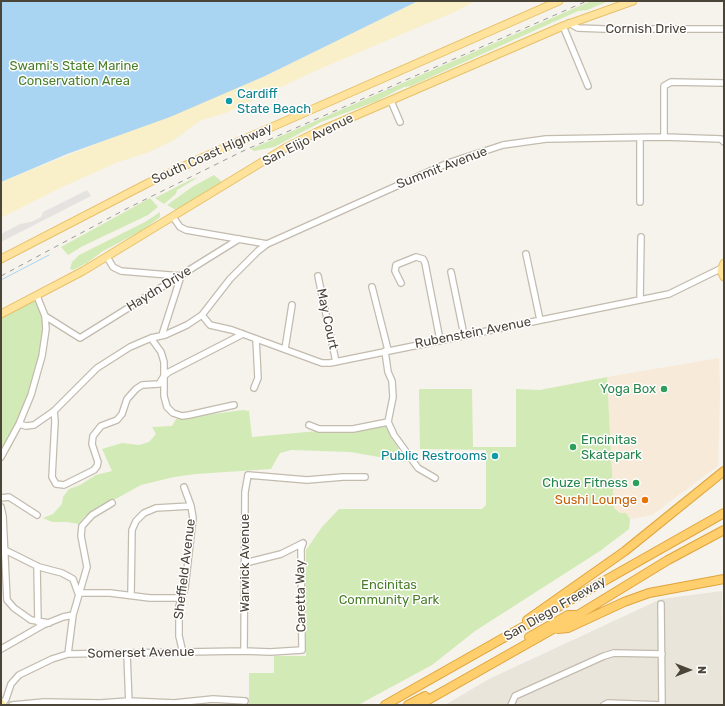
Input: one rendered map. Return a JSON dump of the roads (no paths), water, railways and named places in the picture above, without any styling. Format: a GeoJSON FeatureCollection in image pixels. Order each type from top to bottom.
{"type":"FeatureCollection","features":[{"type":"Feature","properties":{"kind":"highway"},"geometry":{"type":"LineString","coordinates":[[482,651],[625,551],[724,471]]}},
{"type":"Feature","properties":{"kind":"highway","name":"San Diego Freeway"},"geometry":{"type":"LineString","coordinates":[[385,705],[724,513]]}},
{"type":"Feature","properties":{"kind":"highway","name":"San Diego Freeway"},"geometry":{"type":"LineString","coordinates":[[419,705],[553,630],[668,560],[724,530]]}},
{"type":"Feature","properties":{"kind":"highway"},"geometry":{"type":"LineString","coordinates":[[553,630],[568,628],[624,602],[649,593],[724,580]]}},
{"type":"Feature","properties":{"kind":"highway"},"geometry":{"type":"LineString","coordinates":[[395,705],[564,608],[569,601]]}},
{"type":"Feature","properties":{"kind":"highway"},"geometry":{"type":"LineString","coordinates":[[408,705],[568,615],[578,615]]}},
{"type":"Feature","properties":{"kind":"main road","name":"South Coast Highway"},"geometry":{"type":"LineString","coordinates":[[1,259],[148,183],[199,159],[559,1]]}},
{"type":"Feature","properties":{"kind":"main road","name":"San Elijo Avenue"},"geometry":{"type":"LineString","coordinates":[[1,314],[107,257],[285,148],[566,24],[632,1]]}},
{"type":"Feature","properties":{"kind":"street","name":"Cornish Drive"},"geometry":{"type":"LineString","coordinates":[[566,24],[578,28],[604,29],[724,29]]}},
{"type":"Feature","properties":{"kind":"street"},"geometry":{"type":"LineString","coordinates":[[566,24],[588,86]]}},
{"type":"Feature","properties":{"kind":"street"},"geometry":{"type":"LineString","coordinates":[[664,137],[664,86],[671,82],[724,83]]}},
{"type":"Feature","properties":{"kind":"street"},"geometry":{"type":"LineString","coordinates":[[391,101],[400,122]]}},
{"type":"Feature","properties":{"kind":"street","name":"Summit Avenue"},"geometry":{"type":"LineString","coordinates":[[19,424],[26,426],[34,425],[54,411],[97,368],[130,347],[188,325],[202,315],[230,279],[267,244],[448,163],[503,145],[546,138],[640,139],[664,137],[720,139],[724,142]]}},
{"type":"Feature","properties":{"kind":"street"},"geometry":{"type":"LineString","coordinates":[[640,139],[640,202]]}},
{"type":"Feature","properties":{"kind":"street"},"geometry":{"type":"LineString","coordinates":[[173,216],[180,227],[186,230],[267,244]]}},
{"type":"Feature","properties":{"kind":"street"},"geometry":{"type":"LineString","coordinates":[[640,300],[641,237]]}},
{"type":"Feature","properties":{"kind":"street","name":"Haydn Drive"},"geometry":{"type":"LineString","coordinates":[[44,316],[80,338],[239,239]]}},
{"type":"Feature","properties":{"kind":"street"},"geometry":{"type":"LineString","coordinates":[[526,254],[540,320]]}},
{"type":"Feature","properties":{"kind":"street"},"geometry":{"type":"LineString","coordinates":[[107,257],[113,267],[122,271],[181,276],[162,335]]}},
{"type":"Feature","properties":{"kind":"street"},"geometry":{"type":"LineString","coordinates":[[401,283],[395,271],[396,264],[416,257],[422,259],[425,263],[440,340]]}},
{"type":"Feature","properties":{"kind":"street","name":"Rubenstein Avenue"},"geometry":{"type":"LineString","coordinates":[[202,315],[210,325],[243,334],[322,363],[336,362],[669,294],[703,277],[723,271]]}},
{"type":"Feature","properties":{"kind":"street"},"geometry":{"type":"LineString","coordinates":[[451,272],[464,335]]}},
{"type":"Feature","properties":{"kind":"street","name":"May Court"},"geometry":{"type":"LineString","coordinates":[[318,276],[336,362]]}},
{"type":"Feature","properties":{"kind":"street"},"geometry":{"type":"LineString","coordinates":[[372,287],[387,351],[388,372],[392,381],[393,397],[388,422],[394,435],[418,468],[434,478]]}},
{"type":"Feature","properties":{"kind":"street"},"geometry":{"type":"LineString","coordinates":[[1,456],[19,424],[31,396],[42,356],[46,335],[44,316],[37,296]]}},
{"type":"Feature","properties":{"kind":"street"},"geometry":{"type":"LineString","coordinates":[[285,349],[292,305]]}},
{"type":"Feature","properties":{"kind":"street"},"geometry":{"type":"LineString","coordinates":[[54,411],[56,421],[52,477],[56,484],[64,485],[94,470],[98,465],[92,444],[93,436],[101,426],[117,420],[122,414],[127,399],[136,389],[142,385],[159,384],[164,376],[243,334]]}},
{"type":"Feature","properties":{"kind":"street"},"geometry":{"type":"LineString","coordinates":[[151,338],[161,352],[164,362],[165,401],[170,410],[177,414],[189,415],[234,405]]}},
{"type":"Feature","properties":{"kind":"street"},"geometry":{"type":"LineString","coordinates":[[254,388],[258,378],[256,339]]}},
{"type":"Feature","properties":{"kind":"street"},"geometry":{"type":"LineString","coordinates":[[309,425],[319,429],[353,429],[388,422]]}},
{"type":"Feature","properties":{"kind":"street","name":"Warwick Avenue"},"geometry":{"type":"LineString","coordinates":[[244,651],[244,492],[248,475],[307,480],[365,477]]}},
{"type":"Feature","properties":{"kind":"street","name":"Sheffield Avenue"},"geometry":{"type":"LineString","coordinates":[[183,653],[178,624],[179,606],[185,588],[193,518],[191,506],[184,486]]}},
{"type":"Feature","properties":{"kind":"street"},"geometry":{"type":"LineString","coordinates":[[1,498],[9,497],[37,515]]}},
{"type":"Feature","properties":{"kind":"street"},"geometry":{"type":"LineString","coordinates":[[68,654],[73,616],[78,593],[87,567],[81,532],[82,526],[88,518],[112,503]]}},
{"type":"Feature","properties":{"kind":"street"},"geometry":{"type":"LineString","coordinates":[[131,594],[132,530],[136,521],[144,514],[156,508],[191,506]]}},
{"type":"Feature","properties":{"kind":"street"},"geometry":{"type":"LineString","coordinates":[[1,507],[3,516],[2,541],[5,550],[3,593],[14,608],[31,620],[49,623]]}},
{"type":"Feature","properties":{"kind":"street","name":"Caretta Way"},"geometry":{"type":"LineString","coordinates":[[245,563],[281,554],[303,543],[301,549],[302,650]]}},
{"type":"Feature","properties":{"kind":"street"},"geometry":{"type":"LineString","coordinates":[[5,550],[37,566],[62,573],[73,579],[78,593]]}},
{"type":"Feature","properties":{"kind":"street"},"geometry":{"type":"LineString","coordinates":[[37,566],[38,622]]}},
{"type":"Feature","properties":{"kind":"street"},"geometry":{"type":"LineString","coordinates":[[78,593],[131,594],[150,598],[181,598]]}},
{"type":"Feature","properties":{"kind":"street"},"geometry":{"type":"LineString","coordinates":[[604,705],[608,703],[662,705],[661,604]]}},
{"type":"Feature","properties":{"kind":"street"},"geometry":{"type":"LineString","coordinates":[[1,649],[42,625],[63,617],[73,616]]}},
{"type":"Feature","properties":{"kind":"street","name":"Somerset Avenue"},"geometry":{"type":"LineString","coordinates":[[1,704],[6,699],[12,684],[19,676],[45,662],[68,654],[244,651],[270,652],[302,650]]}},
{"type":"Feature","properties":{"kind":"street"},"geometry":{"type":"LineString","coordinates":[[511,705],[515,696],[604,656],[614,653],[662,654]]}},
{"type":"Feature","properties":{"kind":"street"},"geometry":{"type":"LineString","coordinates":[[128,654],[129,703]]}},
{"type":"Feature","properties":{"kind":"street"},"geometry":{"type":"LineString","coordinates":[[1,704],[11,705],[44,702],[174,703],[213,699],[245,701]]}},
{"type":"Feature","properties":{"kind":"water","name":"Swami's State Marine Conservation Area"},"geometry":{"type":"Polygon","coordinates":[[[1,1],[418,1],[265,76],[170,117],[67,154],[1,182],[1,1]]]}},
{"type":"Feature","properties":{"kind":"waterway"},"geometry":{"type":"LineString","coordinates":[[1,280],[49,255]]}},
{"type":"Feature","properties":{"kind":"railway"},"geometry":{"type":"LineString","coordinates":[[1,276],[126,209],[243,151],[587,1]]}},
{"type":"Feature","properties":{"kind":"place","name":"Cardiff State Beach"},"geometry":{"type":"Point","coordinates":[229,101]}},
{"type":"Feature","properties":{"kind":"place","name":"Yoga Box"},"geometry":{"type":"Point","coordinates":[664,389]}},
{"type":"Feature","properties":{"kind":"place","name":"Encinitas Skatepark"},"geometry":{"type":"Point","coordinates":[573,447]}},
{"type":"Feature","properties":{"kind":"place","name":"Public Restrooms"},"geometry":{"type":"Point","coordinates":[495,456]}},
{"type":"Feature","properties":{"kind":"place","name":"Chuze Fitness"},"geometry":{"type":"Point","coordinates":[636,483]}},
{"type":"Feature","properties":{"kind":"place","name":"Sushi Lounge"},"geometry":{"type":"Point","coordinates":[645,500]}},
{"type":"Feature","properties":{"kind":"park label","name":"Encinitas Community Park"},"geometry":{"type":"Point","coordinates":[389,592]}}]}
